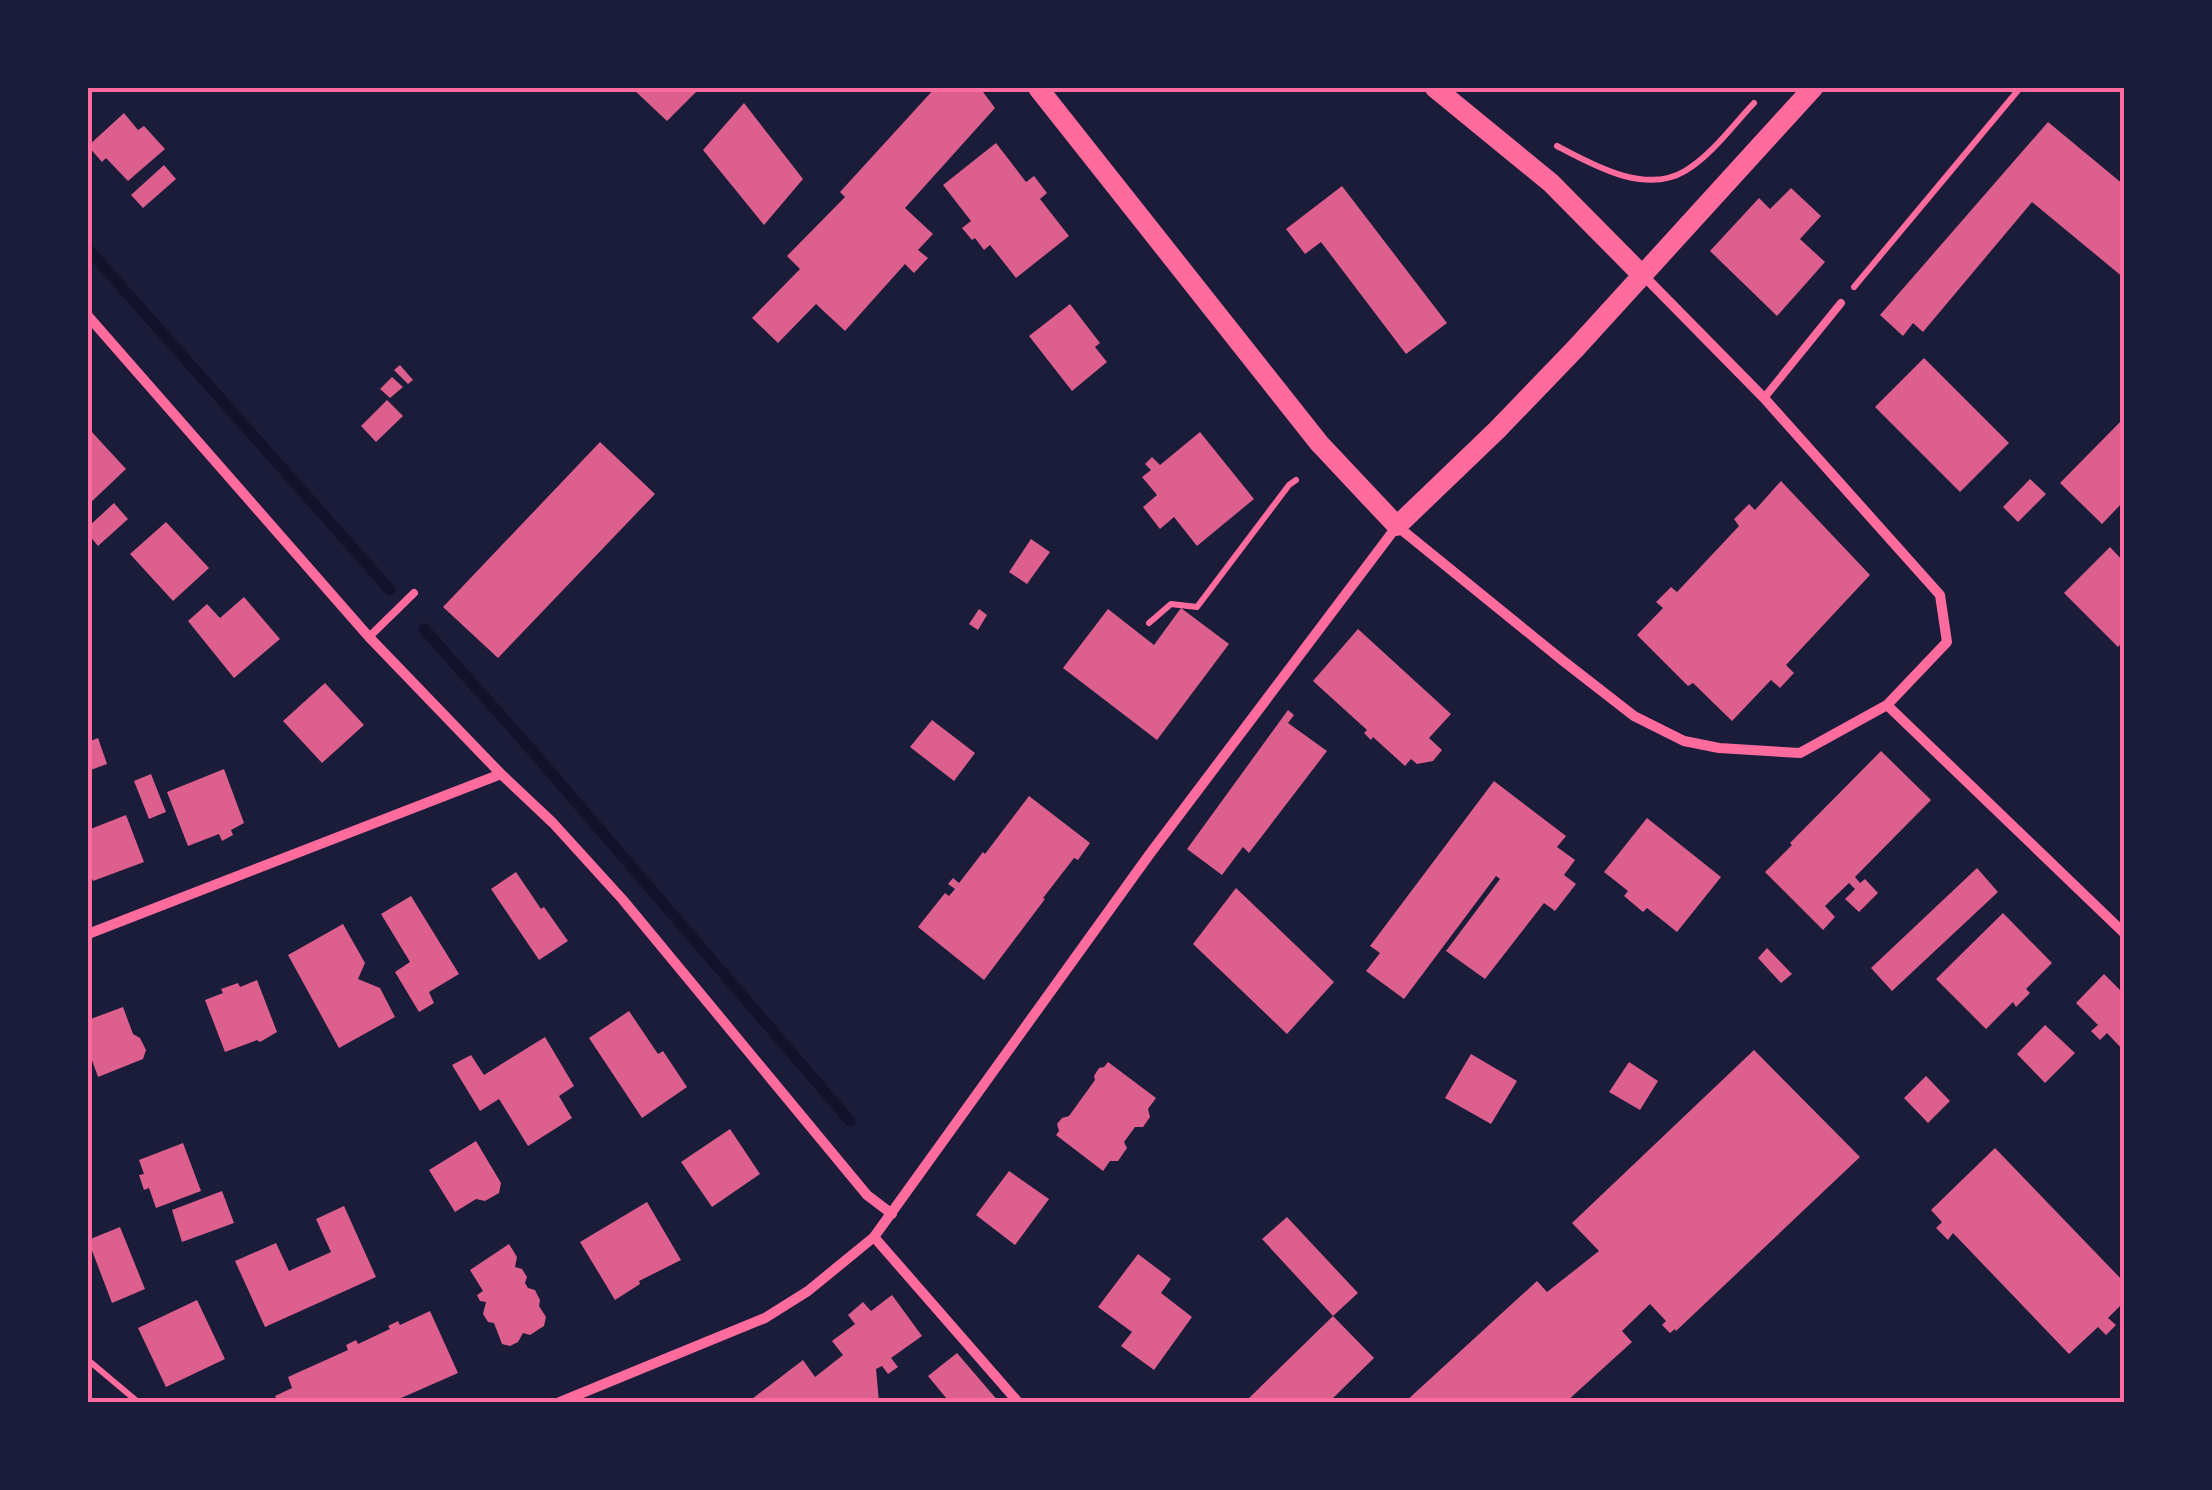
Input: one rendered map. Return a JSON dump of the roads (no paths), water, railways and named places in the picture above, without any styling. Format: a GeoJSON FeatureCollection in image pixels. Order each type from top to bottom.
{"type":"FeatureCollection","features":[{"type":"Feature","properties":{"kind":"main road"},"geometry":{"type":"LineString","coordinates":[[1038,88],[1319,442],[1397,526],[1498,430],[1576,348],[1813,88]]}},
{"type":"Feature","properties":{"kind":"main road"},"geometry":{"type":"LineString","coordinates":[[1435,88],[1551,183],[1642,274]]}},
{"type":"Feature","properties":{"kind":"street"},"geometry":{"type":"LineString","coordinates":[[560,1402],[765,1318],[808,1291],[874,1238],[1149,855],[1397,526],[1634,716],[1684,741],[1719,748],[1800,752],[1888,705],[1947,642],[1940,595],[1764,398],[1642,274]]}},
{"type":"Feature","properties":{"kind":"street"},"geometry":{"type":"LineString","coordinates":[[88,316],[369,636],[501,774],[553,822],[867,1195],[892,1214]]}},
{"type":"Feature","properties":{"kind":"street"},"geometry":{"type":"LineString","coordinates":[[1888,705],[2124,934]]}},
{"type":"Feature","properties":{"kind":"street"},"geometry":{"type":"LineString","coordinates":[[88,934],[501,774]]}},
{"type":"Feature","properties":{"kind":"street"},"geometry":{"type":"LineString","coordinates":[[874,1238],[1018,1402]]}},
{"type":"Feature","properties":{"kind":"lane"},"geometry":{"type":"LineString","coordinates":[[1764,398],[1840,303]]}},
{"type":"Feature","properties":{"kind":"lane"},"geometry":{"type":"LineString","coordinates":[[369,636],[414,593]]}},
{"type":"Feature","properties":{"kind":"waterway"},"geometry":{"type":"LineString","coordinates":[[88,249],[390,590]]}},
{"type":"Feature","properties":{"kind":"waterway"},"geometry":{"type":"LineString","coordinates":[[424,629],[850,1121]]}}]}
